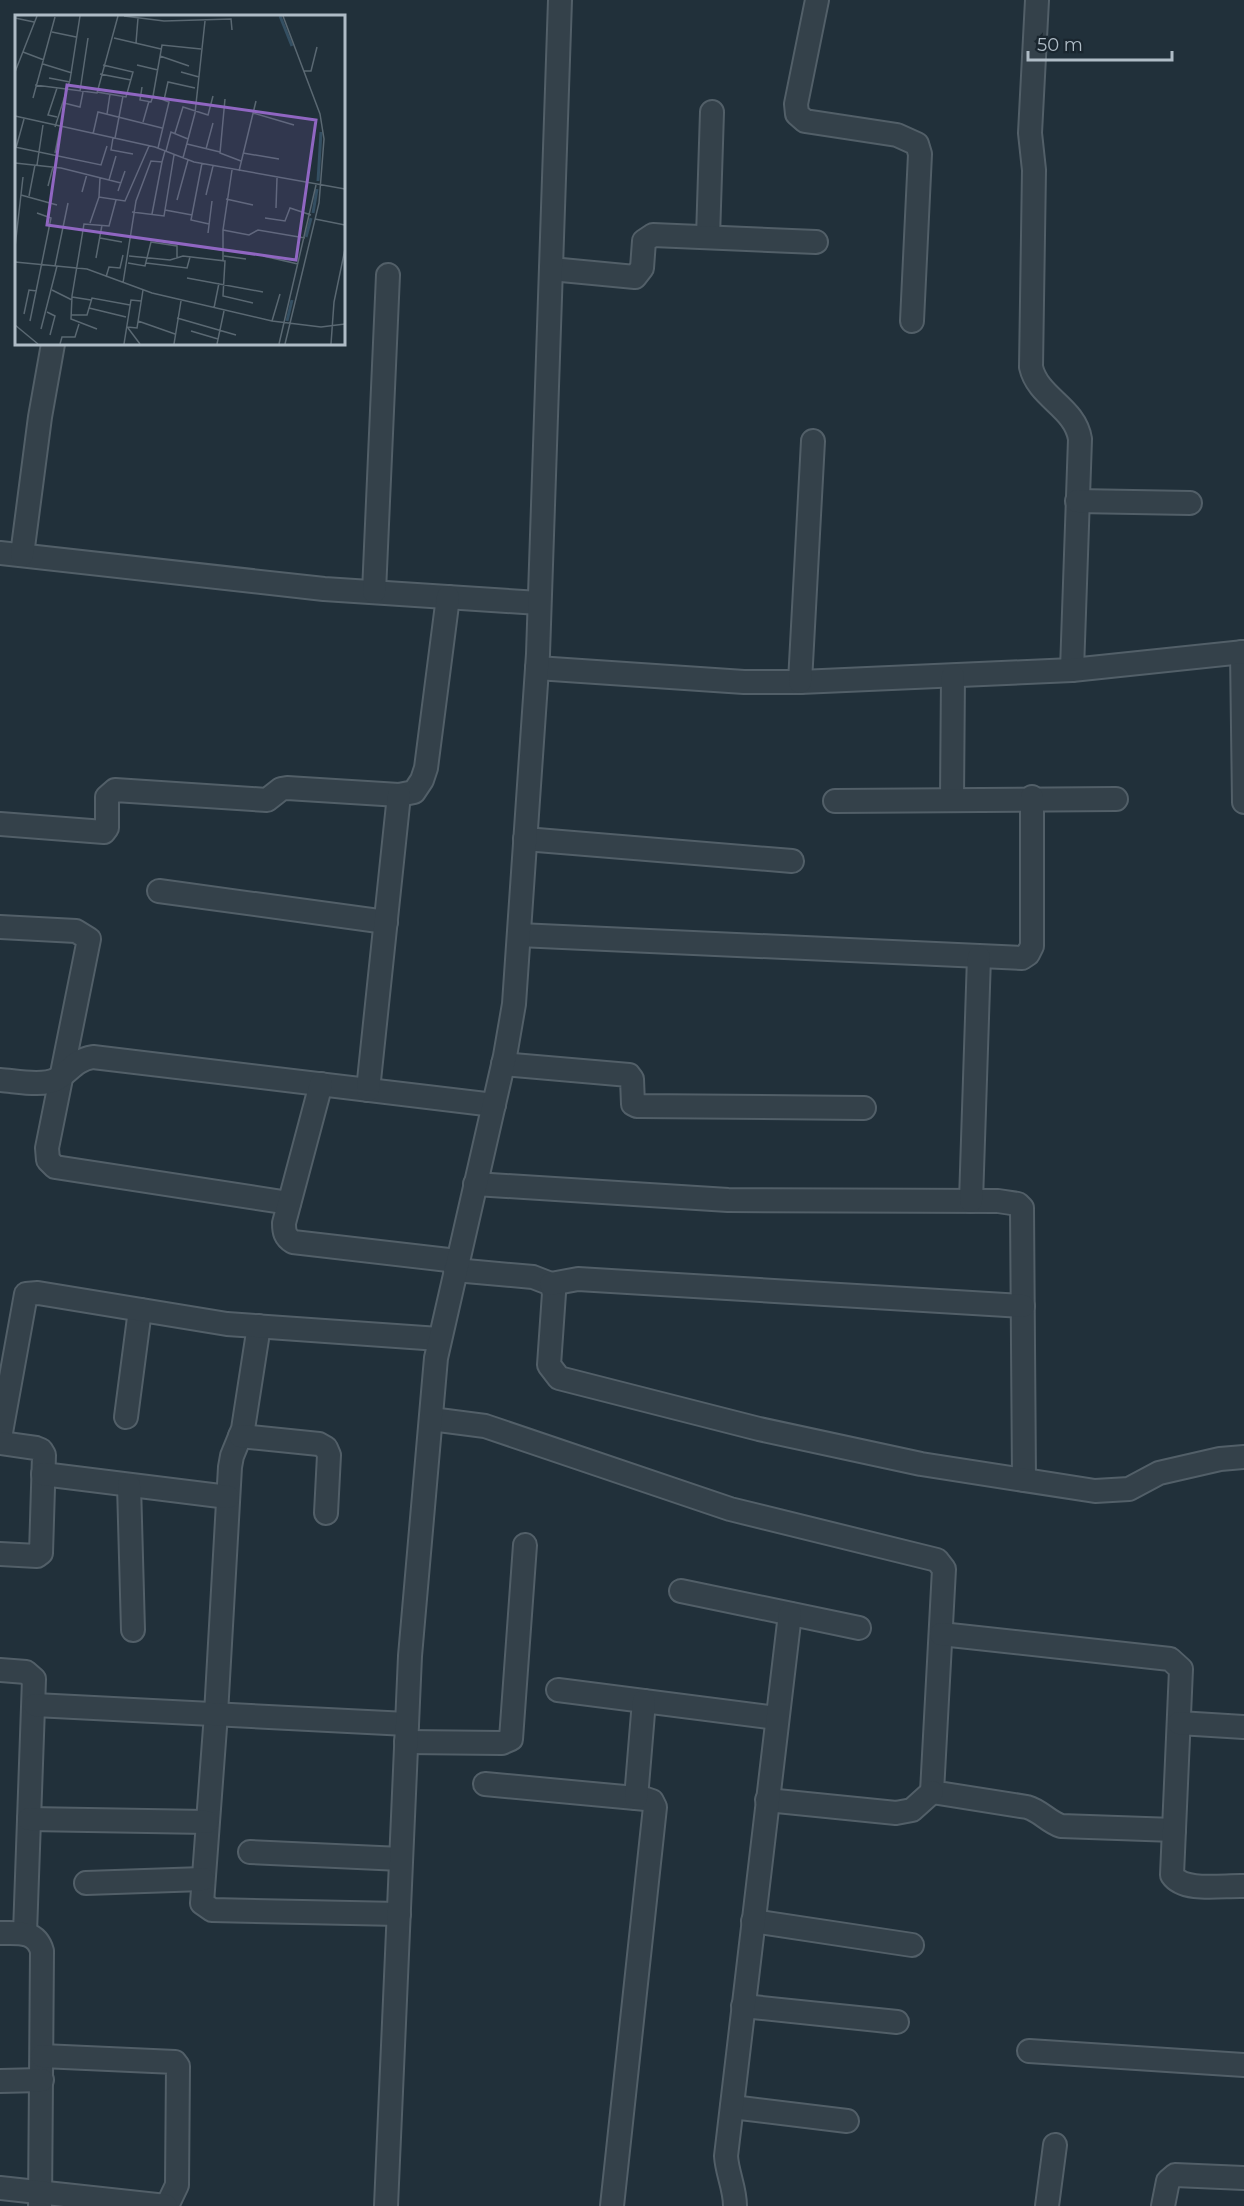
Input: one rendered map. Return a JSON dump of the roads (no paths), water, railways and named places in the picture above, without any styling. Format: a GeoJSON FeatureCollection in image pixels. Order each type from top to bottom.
{"type":"FeatureCollection","features":[{"type":"Feature","properties":{"kind":"street"},"geometry":{"type":"LineString","coordinates":[[386,2206],[410,1656],[430,1419],[439,1339],[494,1105],[514,1004],[540,603],[560,0]]}},
{"type":"Feature","properties":{"kind":"street"},"geometry":{"type":"LineString","coordinates":[[817,0],[796,104],[797,114],[805,121],[897,135],[917,144],[920,154],[912,321]]}},
{"type":"Feature","properties":{"kind":"street"},"geometry":{"type":"LineString","coordinates":[[1037,0],[1030,134],[1034,170],[1031,366],[1039,386],[1073,419],[1078,429],[1072,670]]}},
{"type":"Feature","properties":{"kind":"street"},"geometry":{"type":"LineString","coordinates":[[708,237],[712,112]]}},
{"type":"Feature","properties":{"kind":"street"},"geometry":{"type":"LineString","coordinates":[[551,269],[628,279],[639,275],[644,241],[653,235],[816,242]]}},
{"type":"Feature","properties":{"kind":"street"},"geometry":{"type":"LineString","coordinates":[[374,592],[388,275]]}},
{"type":"Feature","properties":{"kind":"street"},"geometry":{"type":"LineString","coordinates":[[53,345],[11,554],[374,592],[540,603]]}},
{"type":"Feature","properties":{"kind":"street"},"geometry":{"type":"LineString","coordinates":[[800,682],[813,441]]}},
{"type":"Feature","properties":{"kind":"street"},"geometry":{"type":"LineString","coordinates":[[1077,501],[1190,503]]}},
{"type":"Feature","properties":{"kind":"street"},"geometry":{"type":"LineString","coordinates":[[0,824],[104,832],[107,828],[107,797],[115,790],[267,800],[281,789],[287,788],[399,795],[414,792],[426,768],[448,597]]}},
{"type":"Feature","properties":{"kind":"street"},"geometry":{"type":"LineString","coordinates":[[537,668],[744,682],[800,682],[1072,670],[1243,652],[1244,802]]}},
{"type":"Feature","properties":{"kind":"street"},"geometry":{"type":"LineString","coordinates":[[952,799],[953,676]]}},
{"type":"Feature","properties":{"kind":"street"},"geometry":{"type":"LineString","coordinates":[[368,1090],[399,795]]}},
{"type":"Feature","properties":{"kind":"street"},"geometry":{"type":"LineString","coordinates":[[519,935],[1022,958],[1028,954],[1032,946],[1032,797]]}},
{"type":"Feature","properties":{"kind":"street"},"geometry":{"type":"LineString","coordinates":[[835,801],[1032,797],[1116,799]]}},
{"type":"Feature","properties":{"kind":"street"},"geometry":{"type":"LineString","coordinates":[[525,839],[792,861]]}},
{"type":"Feature","properties":{"kind":"street"},"geometry":{"type":"LineString","coordinates":[[159,891],[386,922]]}},
{"type":"Feature","properties":{"kind":"street"},"geometry":{"type":"LineString","coordinates":[[0,927],[76,931],[89,939],[47,1148],[48,1160],[55,1167],[289,1203]]}},
{"type":"Feature","properties":{"kind":"street"},"geometry":{"type":"LineString","coordinates":[[971,1201],[980,957]]}},
{"type":"Feature","properties":{"kind":"street"},"geometry":{"type":"LineString","coordinates":[[0,1080],[46,1082],[62,1075],[73,1063],[93,1057],[494,1105]]}},
{"type":"Feature","properties":{"kind":"street"},"geometry":{"type":"LineString","coordinates":[[503,1064],[629,1076],[632,1079],[633,1104],[637,1106],[864,1108]]}},
{"type":"Feature","properties":{"kind":"street"},"geometry":{"type":"LineString","coordinates":[[321,1084],[289,1203],[284,1231],[293,1242],[533,1277],[551,1284],[578,1279],[1023,1306]]}},
{"type":"Feature","properties":{"kind":"street"},"geometry":{"type":"LineString","coordinates":[[475,1184],[728,1200],[1010,1202],[1022,1208],[1024,1480]]}},
{"type":"Feature","properties":{"kind":"street"},"geometry":{"type":"LineString","coordinates":[[551,1284],[554,1293],[549,1365],[559,1378],[770,1432],[921,1464],[1116,1492],[1129,1489],[1158,1473],[1220,1459],[1244,1457]]}},
{"type":"Feature","properties":{"kind":"street"},"geometry":{"type":"LineString","coordinates":[[0,1554],[37,1556],[41,1553],[44,1455],[41,1450],[0,1441],[8,1344],[26,1294],[38,1293],[259,1326],[439,1339]]}},
{"type":"Feature","properties":{"kind":"street"},"geometry":{"type":"LineString","coordinates":[[126,1418],[140,1310]]}},
{"type":"Feature","properties":{"kind":"street"},"geometry":{"type":"LineString","coordinates":[[259,1326],[240,1436],[232,1456],[202,1903],[212,1910],[399,1914]]}},
{"type":"Feature","properties":{"kind":"street"},"geometry":{"type":"LineString","coordinates":[[430,1419],[485,1426],[730,1509],[938,1560],[944,1569],[932,1791],[912,1810],[896,1813],[767,1800]]}},
{"type":"Feature","properties":{"kind":"street"},"geometry":{"type":"LineString","coordinates":[[240,1436],[319,1444],[326,1448],[329,1455],[326,1513]]}},
{"type":"Feature","properties":{"kind":"street"},"geometry":{"type":"LineString","coordinates":[[43,1474],[228,1497]]}},
{"type":"Feature","properties":{"kind":"street"},"geometry":{"type":"LineString","coordinates":[[129,1485],[133,1630]]}},
{"type":"Feature","properties":{"kind":"street"},"geometry":{"type":"LineString","coordinates":[[34,1705],[216,1714],[502,1743],[511,1739],[525,1545]]}},
{"type":"Feature","properties":{"kind":"street"},"geometry":{"type":"LineString","coordinates":[[681,1591],[859,1628]]}},
{"type":"Feature","properties":{"kind":"street"},"geometry":{"type":"LineString","coordinates":[[735,2206],[735,2187],[727,2167],[726,2156],[790,1614]]}},
{"type":"Feature","properties":{"kind":"street"},"geometry":{"type":"LineString","coordinates":[[941,1634],[1170,1659],[1181,1669],[1172,1875],[1176,1882],[1187,1885],[1244,1886]]}},
{"type":"Feature","properties":{"kind":"street"},"geometry":{"type":"LineString","coordinates":[[0,1670],[31,1674],[34,1679],[25,1933]]}},
{"type":"Feature","properties":{"kind":"street"},"geometry":{"type":"LineString","coordinates":[[558,1690],[776,1718]]}},
{"type":"Feature","properties":{"kind":"street"},"geometry":{"type":"LineString","coordinates":[[636,1798],[644,1701]]}},
{"type":"Feature","properties":{"kind":"street"},"geometry":{"type":"LineString","coordinates":[[1179,1723],[1244,1727]]}},
{"type":"Feature","properties":{"kind":"street"},"geometry":{"type":"LineString","coordinates":[[485,1784],[636,1798],[652,1801],[655,1807],[612,2206]]}},
{"type":"Feature","properties":{"kind":"street"},"geometry":{"type":"LineString","coordinates":[[932,1791],[1027,1807],[1040,1811],[1049,1822],[1060,1826],[1174,1830]]}},
{"type":"Feature","properties":{"kind":"street"},"geometry":{"type":"LineString","coordinates":[[29,1819],[207,1822]]}},
{"type":"Feature","properties":{"kind":"street"},"geometry":{"type":"LineString","coordinates":[[250,1852],[401,1859]]}},
{"type":"Feature","properties":{"kind":"street"},"geometry":{"type":"LineString","coordinates":[[86,1882],[202,1880]]}},
{"type":"Feature","properties":{"kind":"street"},"geometry":{"type":"LineString","coordinates":[[753,1922],[912,1945]]}},
{"type":"Feature","properties":{"kind":"street"},"geometry":{"type":"LineString","coordinates":[[0,1933],[25,1933],[39,1942],[42,1951],[40,2199]]}},
{"type":"Feature","properties":{"kind":"street"},"geometry":{"type":"LineString","coordinates":[[743,2006],[897,2022]]}},
{"type":"Feature","properties":{"kind":"street"},"geometry":{"type":"LineString","coordinates":[[1029,2051],[1244,2065]]}},
{"type":"Feature","properties":{"kind":"street"},"geometry":{"type":"LineString","coordinates":[[0,2188],[40,2199],[166,2206],[177,2185],[176,2062],[42,2055]]}},
{"type":"Feature","properties":{"kind":"street"},"geometry":{"type":"LineString","coordinates":[[0,2080],[42,2080]]}},
{"type":"Feature","properties":{"kind":"street"},"geometry":{"type":"LineString","coordinates":[[732,2107],[847,2121]]}},
{"type":"Feature","properties":{"kind":"street"},"geometry":{"type":"LineString","coordinates":[[1047,2206],[1055,2145]]}},
{"type":"Feature","properties":{"kind":"street"},"geometry":{"type":"LineString","coordinates":[[1163,2206],[1168,2181],[1175,2175],[1244,2178]]}}]}
